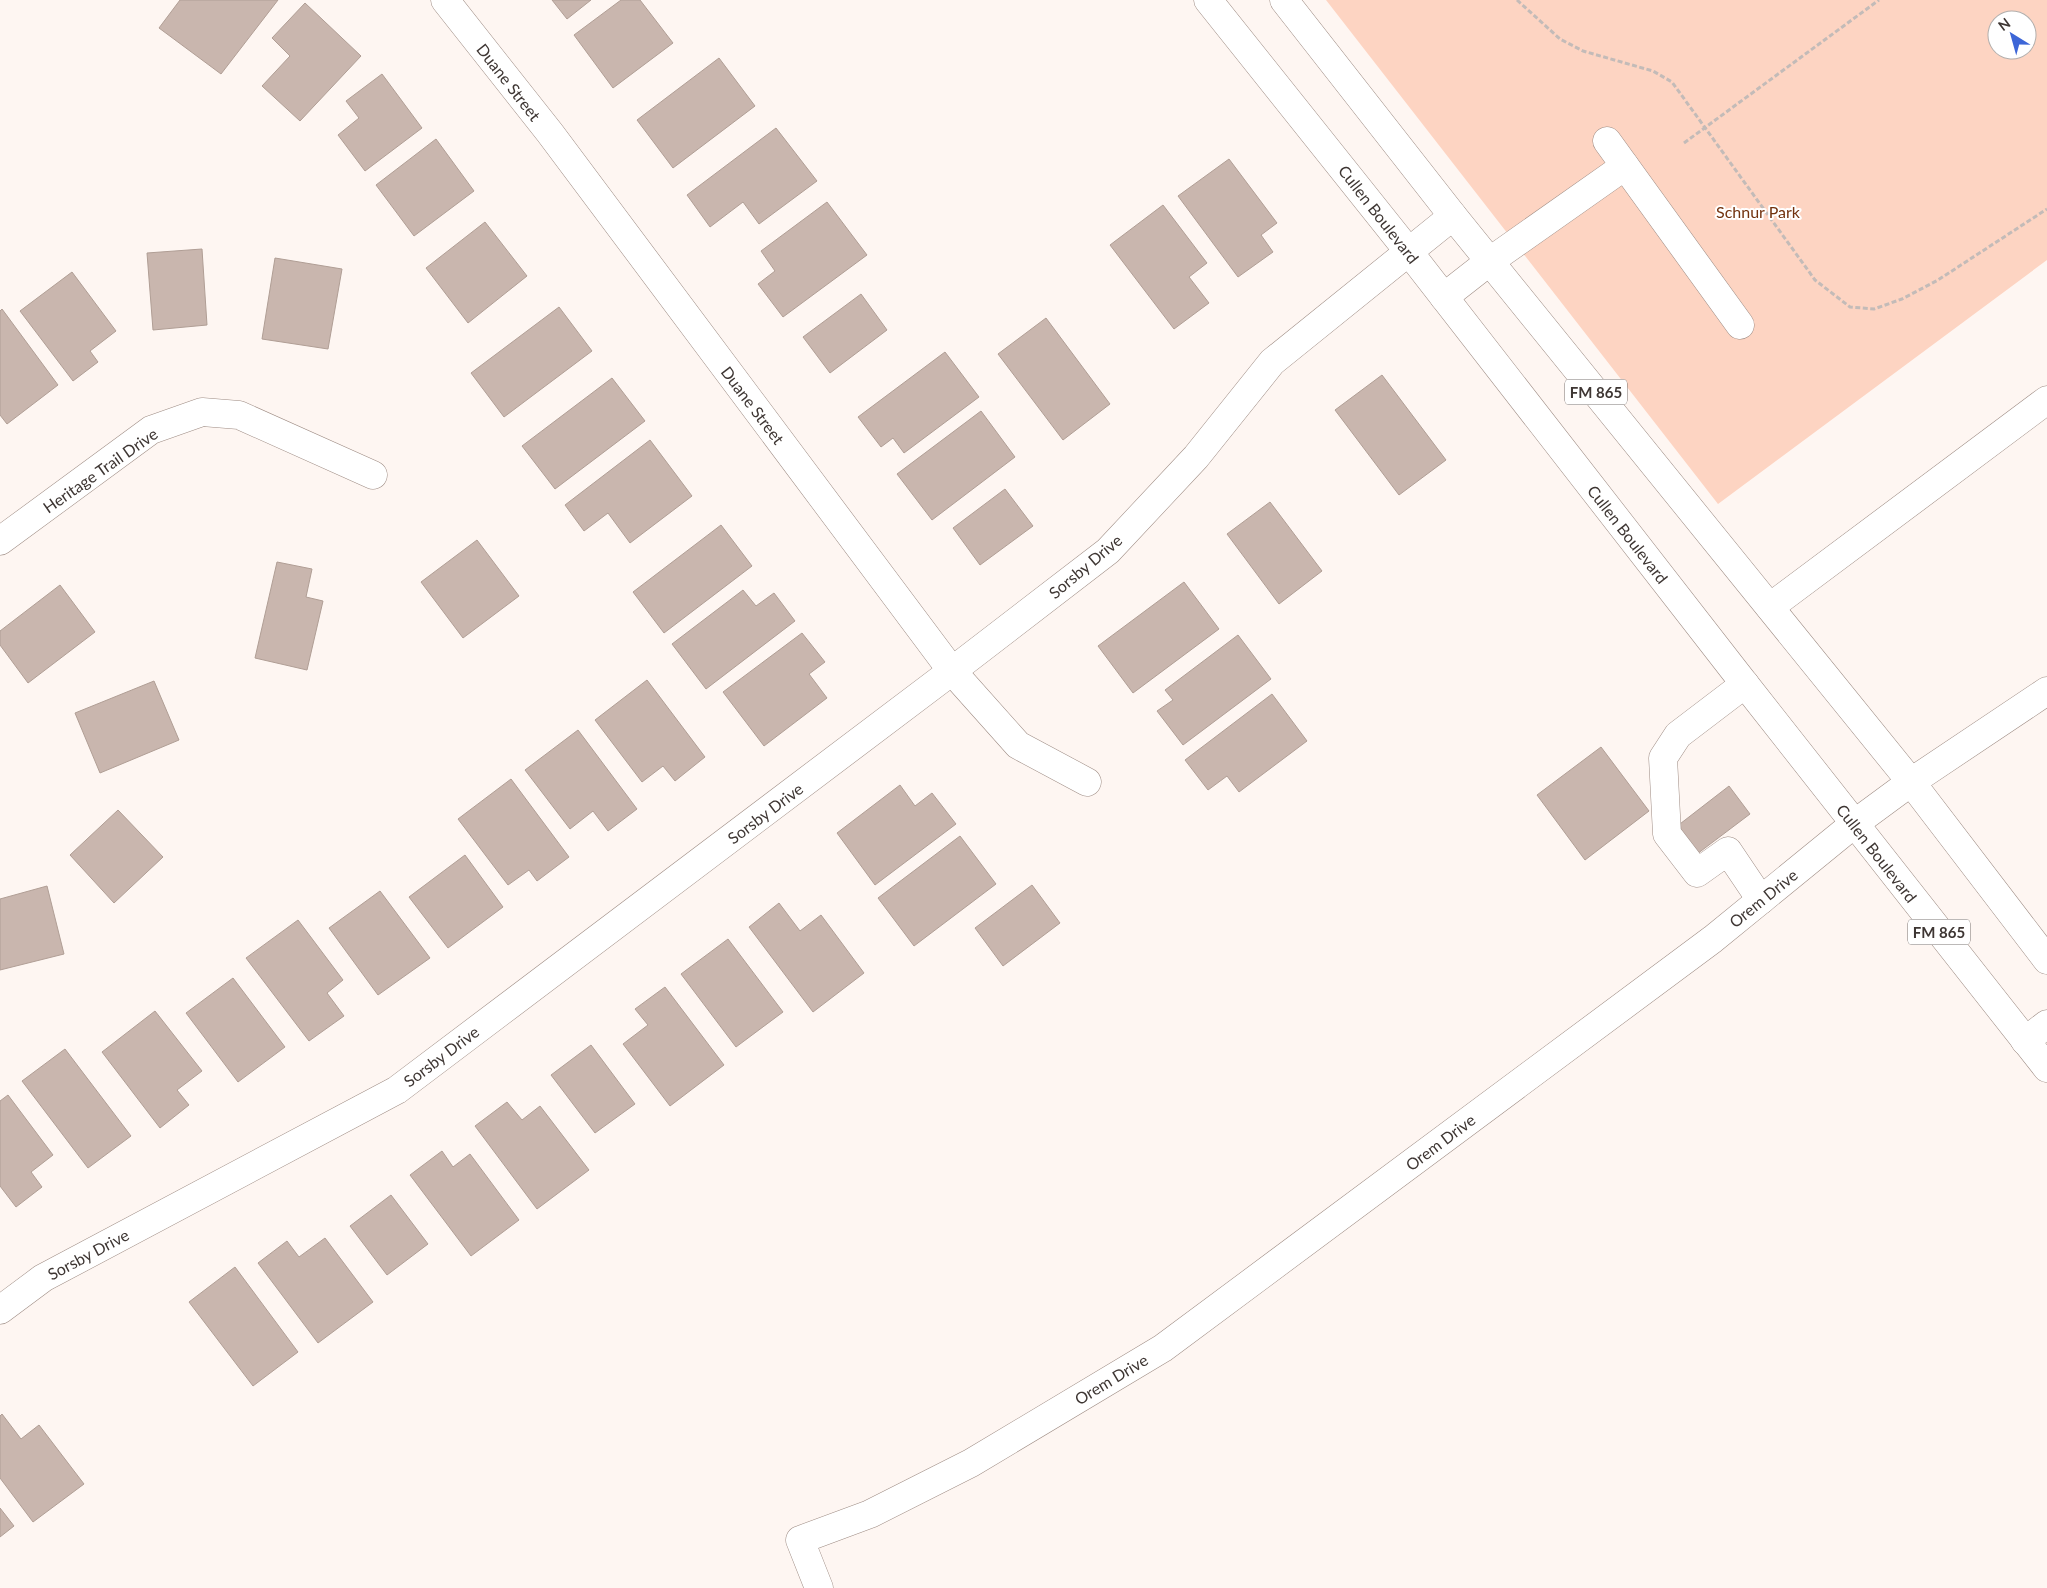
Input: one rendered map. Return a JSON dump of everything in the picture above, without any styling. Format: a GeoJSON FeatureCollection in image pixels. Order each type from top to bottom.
{"type":"FeatureCollection","features":[{"type":"Feature","properties":{"kind":"street","name":"Duane Street"},"geometry":{"type":"LineString","coordinates":[[445,0],[550,133],[952,671],[1018,745],[1086,782]]}},
{"type":"Feature","properties":{"kind":"street","name":"Cullen Boulevard"},"geometry":{"type":"LineString","coordinates":[[1208,0],[1410,252],[1854,824],[2047,1068]]}},
{"type":"Feature","properties":{"kind":"street","name":"FM 865"},"geometry":{"type":"LineString","coordinates":[[1284,0],[1453,216],[1911,782],[2047,960]]}},
{"type":"Feature","properties":{"kind":"street"},"geometry":{"type":"LineString","coordinates":[[1606,141],[1740,325]]}},
{"type":"Feature","properties":{"kind":"street"},"geometry":{"type":"LineString","coordinates":[[1444,297],[1625,166]]}},
{"type":"Feature","properties":{"kind":"street","name":"Sorsby Drive"},"geometry":{"type":"LineString","coordinates":[[0,1310],[43,1278],[397,1090],[952,671],[1108,550],[1196,457],[1272,362],[1453,216]]}},
{"type":"Feature","properties":{"kind":"street"},"geometry":{"type":"LineString","coordinates":[[1770,607],[2047,400]]}},
{"type":"Feature","properties":{"kind":"street","name":"Heritage Trail Drive"},"geometry":{"type":"LineString","coordinates":[[0,541],[151,430],[202,412],[239,415],[374,475]]}},
{"type":"Feature","properties":{"kind":"street"},"geometry":{"type":"LineString","coordinates":[[1745,684],[1678,735],[1663,758],[1666,834],[1697,873],[1728,851],[1761,900]]}},
{"type":"Feature","properties":{"kind":"street","name":"Orem Drive"},"geometry":{"type":"LineString","coordinates":[[819,1588],[800,1540],[870,1514],[971,1463],[1163,1348],[1705,945],[1854,824],[1911,782],[2047,691]]}},
{"type":"Feature","properties":{"kind":"street"},"geometry":{"type":"LineString","coordinates":[[2025,1041],[2047,1024]]}},
{"type":"Feature","properties":{"kind":"path"},"geometry":{"type":"LineString","coordinates":[[1517,0],[1560,39],[1583,51],[1653,71],[1672,82],[1814,280],[1850,307],[1874,309],[1902,299],[1938,280],[2047,209]]}},
{"type":"Feature","properties":{"kind":"path"},"geometry":{"type":"LineString","coordinates":[[1684,143],[1879,0]]}},
{"type":"Feature","properties":{"kind":"green space","name":"Schnur Park"},"geometry":{"type":"Polygon","coordinates":[[[1326,0],[2047,0],[2047,260],[1718,504],[1326,0]]]}},
{"type":"Feature","properties":{"kind":"building"},"geometry":{"type":"Polygon","coordinates":[[[180,0],[278,0],[221,74],[159,28],[180,0]]]}},
{"type":"Feature","properties":{"kind":"building"},"geometry":{"type":"Polygon","coordinates":[[[552,0],[591,0],[567,19],[552,0]]]}},
{"type":"Feature","properties":{"kind":"building"},"geometry":{"type":"Polygon","coordinates":[[[621,0],[640,0],[673,43],[613,88],[574,35],[621,0]]]}},
{"type":"Feature","properties":{"kind":"building"},"geometry":{"type":"Polygon","coordinates":[[[305,3],[361,56],[300,121],[262,86],[290,56],[272,38],[305,3]]]}},
{"type":"Feature","properties":{"kind":"building"},"geometry":{"type":"Polygon","coordinates":[[[719,58],[755,106],[673,168],[637,120],[719,58]]]}},
{"type":"Feature","properties":{"kind":"building"},"geometry":{"type":"Polygon","coordinates":[[[382,74],[422,128],[365,171],[338,135],[359,118],[346,101],[382,74]]]}},
{"type":"Feature","properties":{"kind":"building"},"geometry":{"type":"Polygon","coordinates":[[[776,128],[817,181],[759,224],[743,202],[710,227],[687,195],[776,128]]]}},
{"type":"Feature","properties":{"kind":"building"},"geometry":{"type":"Polygon","coordinates":[[[436,139],[474,191],[414,236],[376,185],[436,139]]]}},
{"type":"Feature","properties":{"kind":"building"},"geometry":{"type":"Polygon","coordinates":[[[1229,159],[1277,223],[1261,235],[1273,252],[1238,277],[1178,196],[1229,159]]]}},
{"type":"Feature","properties":{"kind":"building"},"geometry":{"type":"Polygon","coordinates":[[[827,202],[867,255],[783,317],[758,284],[775,271],[761,251],[827,202]]]}},
{"type":"Feature","properties":{"kind":"building"},"geometry":{"type":"Polygon","coordinates":[[[1163,205],[1207,263],[1189,277],[1209,303],[1174,329],[1110,245],[1163,205]]]}},
{"type":"Feature","properties":{"kind":"building"},"geometry":{"type":"Polygon","coordinates":[[[485,222],[527,276],[468,323],[426,268],[485,222]]]}},
{"type":"Feature","properties":{"kind":"building"},"geometry":{"type":"Polygon","coordinates":[[[202,249],[207,325],[153,330],[147,253],[202,249]]]}},
{"type":"Feature","properties":{"kind":"building"},"geometry":{"type":"Polygon","coordinates":[[[275,258],[342,269],[328,349],[262,339],[275,258]]]}},
{"type":"Feature","properties":{"kind":"building"},"geometry":{"type":"Polygon","coordinates":[[[72,272],[116,331],[90,351],[98,362],[73,381],[20,311],[72,272]]]}},
{"type":"Feature","properties":{"kind":"building"},"geometry":{"type":"Polygon","coordinates":[[[861,294],[887,330],[830,373],[803,337],[861,294]]]}},
{"type":"Feature","properties":{"kind":"building"},"geometry":{"type":"Polygon","coordinates":[[[559,307],[592,351],[504,417],[471,373],[559,307]]]}},
{"type":"Feature","properties":{"kind":"building"},"geometry":{"type":"Polygon","coordinates":[[[2,309],[58,385],[7,424],[0,415],[0,311],[2,309]]]}},
{"type":"Feature","properties":{"kind":"building"},"geometry":{"type":"Polygon","coordinates":[[[1046,318],[1110,404],[1063,440],[998,354],[1046,318]]]}},
{"type":"Feature","properties":{"kind":"building"},"geometry":{"type":"Polygon","coordinates":[[[945,352],[979,397],[904,453],[893,438],[881,447],[858,417],[945,352]]]}},
{"type":"Feature","properties":{"kind":"building"},"geometry":{"type":"Polygon","coordinates":[[[1382,375],[1446,460],[1399,495],[1335,410],[1382,375]]]}},
{"type":"Feature","properties":{"kind":"building"},"geometry":{"type":"Polygon","coordinates":[[[612,378],[645,421],[555,489],[522,446],[612,378]]]}},
{"type":"Feature","properties":{"kind":"building"},"geometry":{"type":"Polygon","coordinates":[[[981,411],[1015,457],[932,520],[897,474],[981,411]]]}},
{"type":"Feature","properties":{"kind":"building"},"geometry":{"type":"Polygon","coordinates":[[[650,440],[692,496],[630,543],[608,513],[584,531],[565,505],[650,440]]]}},
{"type":"Feature","properties":{"kind":"building"},"geometry":{"type":"Polygon","coordinates":[[[1005,489],[1033,526],[980,565],[953,528],[1005,489]]]}},
{"type":"Feature","properties":{"kind":"building"},"geometry":{"type":"Polygon","coordinates":[[[1270,502],[1322,571],[1279,604],[1227,534],[1270,502]]]}},
{"type":"Feature","properties":{"kind":"building"},"geometry":{"type":"Polygon","coordinates":[[[721,525],[752,566],[664,633],[633,592],[721,525]]]}},
{"type":"Feature","properties":{"kind":"building"},"geometry":{"type":"Polygon","coordinates":[[[477,540],[519,596],[463,638],[421,582],[477,540]]]}},
{"type":"Feature","properties":{"kind":"building"},"geometry":{"type":"Polygon","coordinates":[[[277,562],[312,569],[306,597],[323,601],[307,670],[255,658],[277,562]]]}},
{"type":"Feature","properties":{"kind":"building"},"geometry":{"type":"Polygon","coordinates":[[[1184,582],[1219,629],[1133,693],[1098,646],[1184,582]]]}},
{"type":"Feature","properties":{"kind":"building"},"geometry":{"type":"Polygon","coordinates":[[[60,585],[95,632],[28,683],[0,645],[0,631],[60,585]]]}},
{"type":"Feature","properties":{"kind":"building"},"geometry":{"type":"Polygon","coordinates":[[[743,590],[756,606],[774,593],[795,621],[706,689],[672,644],[743,590]]]}},
{"type":"Feature","properties":{"kind":"building"},"geometry":{"type":"Polygon","coordinates":[[[802,633],[825,662],[809,674],[827,698],[764,746],[723,692],[802,633]]]}},
{"type":"Feature","properties":{"kind":"building"},"geometry":{"type":"Polygon","coordinates":[[[1238,635],[1271,679],[1183,745],[1157,711],[1173,700],[1165,690],[1238,635]]]}},
{"type":"Feature","properties":{"kind":"building"},"geometry":{"type":"Polygon","coordinates":[[[647,680],[705,757],[675,781],[663,766],[642,782],[595,720],[647,680]]]}},
{"type":"Feature","properties":{"kind":"building"},"geometry":{"type":"Polygon","coordinates":[[[154,681],[179,740],[100,773],[75,713],[154,681]]]}},
{"type":"Feature","properties":{"kind":"building"},"geometry":{"type":"Polygon","coordinates":[[[1272,694],[1307,741],[1239,792],[1227,776],[1208,790],[1185,760],[1272,694]]]}},
{"type":"Feature","properties":{"kind":"building"},"geometry":{"type":"Polygon","coordinates":[[[578,730],[637,809],[608,831],[593,811],[570,829],[525,770],[578,730]]]}},
{"type":"Feature","properties":{"kind":"building"},"geometry":{"type":"Polygon","coordinates":[[[1601,747],[1649,811],[1585,860],[1537,795],[1601,747]]]}},
{"type":"Feature","properties":{"kind":"building"},"geometry":{"type":"Polygon","coordinates":[[[511,779],[569,857],[537,881],[529,870],[508,885],[458,819],[511,779]]]}},
{"type":"Feature","properties":{"kind":"building"},"geometry":{"type":"Polygon","coordinates":[[[900,785],[915,806],[932,793],[956,824],[875,885],[837,833],[900,785]]]}},
{"type":"Feature","properties":{"kind":"building"},"geometry":{"type":"Polygon","coordinates":[[[1729,786],[1750,814],[1697,854],[1676,827],[1729,786]]]}},
{"type":"Feature","properties":{"kind":"building"},"geometry":{"type":"Polygon","coordinates":[[[118,810],[163,857],[114,903],[70,855],[118,810]]]}},
{"type":"Feature","properties":{"kind":"building"},"geometry":{"type":"Polygon","coordinates":[[[960,836],[996,884],[914,946],[878,898],[960,836]]]}},
{"type":"Feature","properties":{"kind":"building"},"geometry":{"type":"Polygon","coordinates":[[[465,855],[503,907],[448,948],[409,897],[465,855]]]}},
{"type":"Feature","properties":{"kind":"building"},"geometry":{"type":"Polygon","coordinates":[[[1032,885],[1060,923],[1003,966],[975,928],[1032,885]]]}},
{"type":"Feature","properties":{"kind":"building"},"geometry":{"type":"Polygon","coordinates":[[[47,886],[64,954],[0,970],[0,899],[47,886]]]}},
{"type":"Feature","properties":{"kind":"building"},"geometry":{"type":"Polygon","coordinates":[[[380,891],[430,958],[378,995],[329,928],[380,891]]]}},
{"type":"Feature","properties":{"kind":"building"},"geometry":{"type":"Polygon","coordinates":[[[779,903],[800,931],[821,915],[864,973],[813,1012],[749,927],[779,903]]]}},
{"type":"Feature","properties":{"kind":"building"},"geometry":{"type":"Polygon","coordinates":[[[298,920],[343,980],[327,993],[344,1016],[309,1041],[246,958],[298,920]]]}},
{"type":"Feature","properties":{"kind":"building"},"geometry":{"type":"Polygon","coordinates":[[[728,939],[783,1012],[736,1047],[681,974],[728,939]]]}},
{"type":"Feature","properties":{"kind":"building"},"geometry":{"type":"Polygon","coordinates":[[[233,978],[285,1047],[238,1082],[186,1013],[233,978]]]}},
{"type":"Feature","properties":{"kind":"building"},"geometry":{"type":"Polygon","coordinates":[[[665,987],[724,1065],[670,1106],[623,1044],[648,1025],[635,1009],[665,987]]]}},
{"type":"Feature","properties":{"kind":"building"},"geometry":{"type":"Polygon","coordinates":[[[155,1011],[202,1071],[177,1090],[189,1105],[160,1128],[102,1052],[155,1011]]]}},
{"type":"Feature","properties":{"kind":"building"},"geometry":{"type":"Polygon","coordinates":[[[591,1045],[635,1104],[595,1133],[551,1075],[591,1045]]]}},
{"type":"Feature","properties":{"kind":"building"},"geometry":{"type":"Polygon","coordinates":[[[65,1049],[131,1136],[88,1168],[22,1081],[65,1049]]]}},
{"type":"Feature","properties":{"kind":"building"},"geometry":{"type":"Polygon","coordinates":[[[8,1095],[53,1155],[31,1172],[42,1187],[16,1207],[0,1186],[0,1101],[8,1095]]]}},
{"type":"Feature","properties":{"kind":"building"},"geometry":{"type":"Polygon","coordinates":[[[507,1102],[522,1120],[540,1106],[589,1170],[537,1209],[475,1126],[507,1102]]]}},
{"type":"Feature","properties":{"kind":"building"},"geometry":{"type":"Polygon","coordinates":[[[442,1151],[453,1167],[470,1154],[519,1220],[471,1256],[410,1175],[442,1151]]]}},
{"type":"Feature","properties":{"kind":"building"},"geometry":{"type":"Polygon","coordinates":[[[391,1195],[428,1244],[387,1275],[350,1226],[391,1195]]]}},
{"type":"Feature","properties":{"kind":"building"},"geometry":{"type":"Polygon","coordinates":[[[325,1238],[373,1302],[318,1343],[258,1263],[287,1241],[299,1257],[325,1238]]]}},
{"type":"Feature","properties":{"kind":"building"},"geometry":{"type":"Polygon","coordinates":[[[235,1267],[298,1352],[253,1386],[189,1302],[235,1267]]]}},
{"type":"Feature","properties":{"kind":"building"},"geometry":{"type":"Polygon","coordinates":[[[2,1414],[21,1439],[39,1425],[84,1484],[33,1522],[0,1478],[0,1416],[2,1414]]]}},
{"type":"Feature","properties":{"kind":"building"},"geometry":{"type":"Polygon","coordinates":[[[0,1508],[14,1526],[0,1537],[0,1508]]]}}]}
